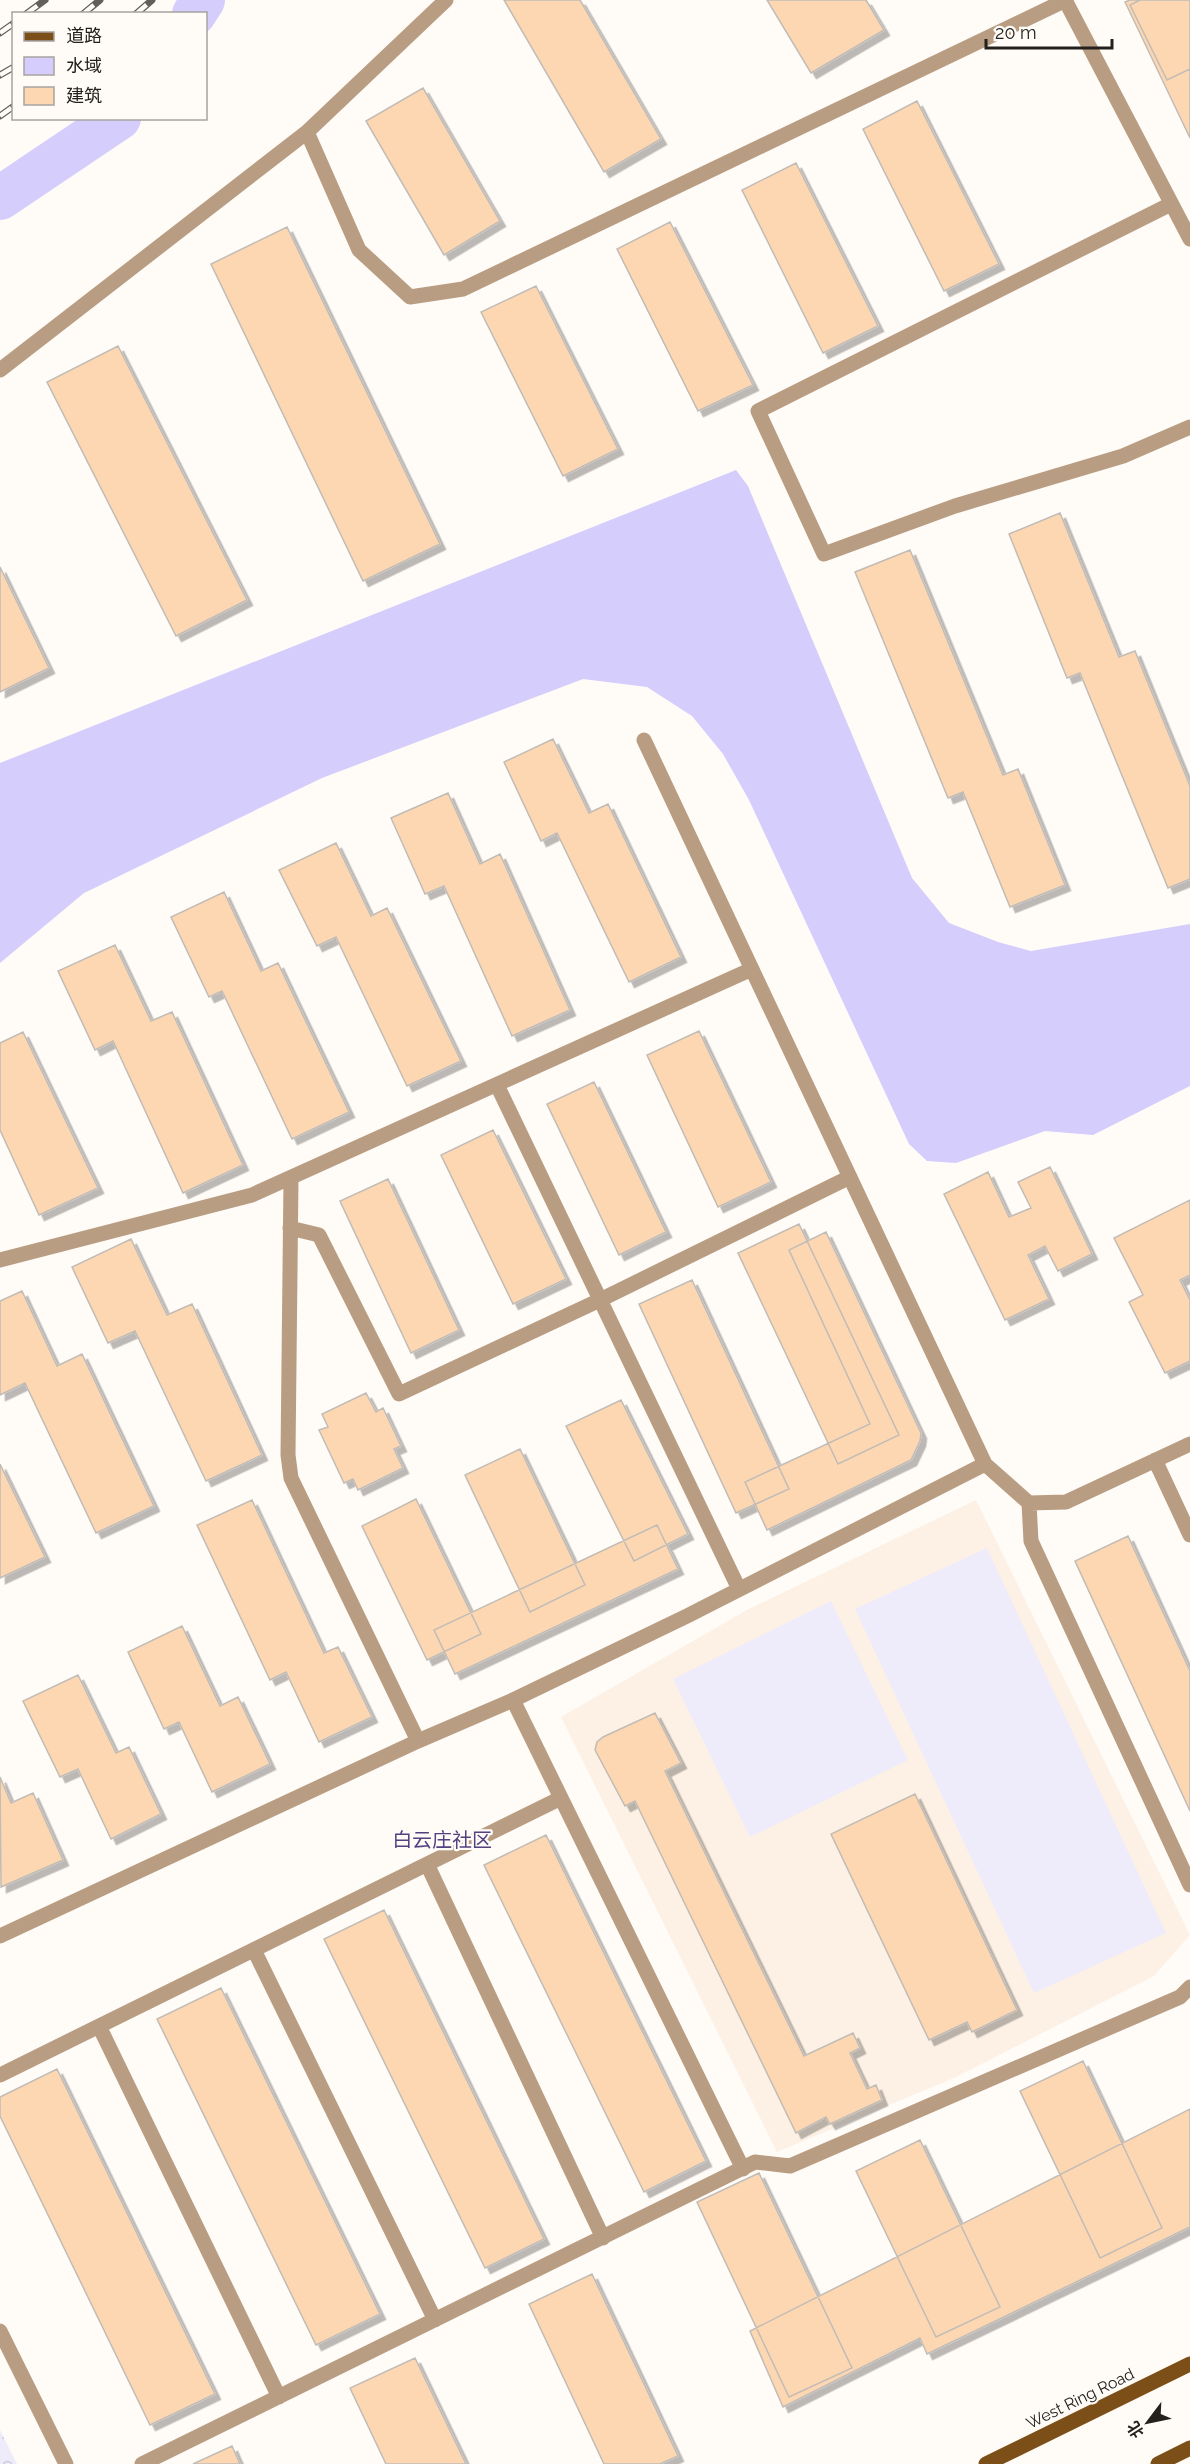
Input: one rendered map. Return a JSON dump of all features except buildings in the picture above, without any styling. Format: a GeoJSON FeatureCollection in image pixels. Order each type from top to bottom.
{"type":"FeatureCollection","features":[{"type":"Feature","properties":{"kind":"main road","name":"West Ring Road"},"geometry":{"type":"LineString","coordinates":[[986,2464],[1190,2364]]}},
{"type":"Feature","properties":{"kind":"main road"},"geometry":{"type":"LineString","coordinates":[[1158,2464],[1190,2448]]}},
{"type":"Feature","properties":{"kind":"street"},"geometry":{"type":"LineString","coordinates":[[0,370],[307,132],[446,0]]}},
{"type":"Feature","properties":{"kind":"street"},"geometry":{"type":"LineString","coordinates":[[307,132],[359,250],[410,297],[463,290],[1065,0],[1190,240]]}},
{"type":"Feature","properties":{"kind":"street"},"geometry":{"type":"LineString","coordinates":[[1171,204],[758,411],[824,554],[955,506],[1123,456],[1190,427]]}},
{"type":"Feature","properties":{"kind":"street"},"geometry":{"type":"LineString","coordinates":[[644,740],[985,1464],[1029,1503],[1066,1502],[1190,1444]]}},
{"type":"Feature","properties":{"kind":"street"},"geometry":{"type":"LineString","coordinates":[[0,1260],[252,1196],[752,969]]}},
{"type":"Feature","properties":{"kind":"street"},"geometry":{"type":"LineString","coordinates":[[497,1085],[739,1589]]}},
{"type":"Feature","properties":{"kind":"street"},"geometry":{"type":"LineString","coordinates":[[290,1228],[319,1235],[399,1394],[600,1300],[850,1177]]}},
{"type":"Feature","properties":{"kind":"street"},"geometry":{"type":"LineString","coordinates":[[291,1178],[288,1455],[291,1478],[418,1741]]}},
{"type":"Feature","properties":{"kind":"street"},"geometry":{"type":"LineString","coordinates":[[1155,1460],[1190,1535]]}},
{"type":"Feature","properties":{"kind":"street"},"geometry":{"type":"LineString","coordinates":[[0,1936],[418,1741],[513,1700],[985,1464]]}},
{"type":"Feature","properties":{"kind":"street"},"geometry":{"type":"LineString","coordinates":[[1029,1503],[1031,1541],[1190,1885]]}},
{"type":"Feature","properties":{"kind":"street"},"geometry":{"type":"LineString","coordinates":[[513,1700],[743,2169]]}},
{"type":"Feature","properties":{"kind":"street"},"geometry":{"type":"LineString","coordinates":[[0,2075],[561,1798]]}},
{"type":"Feature","properties":{"kind":"street"},"geometry":{"type":"LineString","coordinates":[[427,1864],[603,2238]]}},
{"type":"Feature","properties":{"kind":"street"},"geometry":{"type":"LineString","coordinates":[[254,1950],[435,2320]]}},
{"type":"Feature","properties":{"kind":"street"},"geometry":{"type":"LineString","coordinates":[[142,2464],[755,2162],[790,2166],[1180,1997],[1190,1987]]}},
{"type":"Feature","properties":{"kind":"street"},"geometry":{"type":"LineString","coordinates":[[99,2026],[279,2397]]}},
{"type":"Feature","properties":{"kind":"street"},"geometry":{"type":"LineString","coordinates":[[0,2331],[66,2464]]}},
{"type":"Feature","properties":{"kind":"shaded area"},"geometry":{"type":"Polygon","coordinates":[[[976,1500],[1190,1935],[1154,1976],[956,2077],[777,2152],[561,1717],[747,1610],[976,1500]]]}},
{"type":"Feature","properties":{"kind":"green space"},"geometry":{"type":"Polygon","coordinates":[[[987,1548],[1166,1933],[1034,1993],[855,1609],[987,1548]]]}},
{"type":"Feature","properties":{"kind":"green space"},"geometry":{"type":"Polygon","coordinates":[[[831,1601],[908,1760],[750,1837],[673,1679],[831,1601]]]}},
{"type":"Feature","properties":{"kind":"green space"},"geometry":{"type":"Polygon","coordinates":[[[0,2430],[17,2464],[0,2464],[0,2430]]]}},
{"type":"Feature","properties":{"kind":"water"},"geometry":{"type":"Polygon","coordinates":[[[736,470],[748,486],[912,878],[949,923],[998,942],[1031,951],[1190,924],[1190,1086],[1093,1135],[1045,1131],[956,1163],[927,1161],[909,1144],[749,800],[723,754],[692,716],[647,687],[583,679],[322,778],[84,893],[0,963],[0,763],[736,470]]]}},
{"type":"Feature","properties":{"kind":"waterway"},"geometry":{"type":"LineString","coordinates":[[195,12],[203,0]]}},
{"type":"Feature","properties":{"kind":"waterway"},"geometry":{"type":"LineString","coordinates":[[0,198],[116,120]]}},
{"type":"Feature","properties":{"kind":"railway"},"geometry":{"type":"LineString","coordinates":[[29,12],[45,0]]}},
{"type":"Feature","properties":{"kind":"railway"},"geometry":{"type":"LineString","coordinates":[[85,12],[100,0]]}},
{"type":"Feature","properties":{"kind":"railway"},"geometry":{"type":"LineString","coordinates":[[138,12],[152,0]]}},
{"type":"Feature","properties":{"kind":"railway"},"geometry":{"type":"LineString","coordinates":[[0,33],[12,24]]}},
{"type":"Feature","properties":{"kind":"railway"},"geometry":{"type":"LineString","coordinates":[[0,75],[12,68]]}},
{"type":"Feature","properties":{"kind":"railway"},"geometry":{"type":"LineString","coordinates":[[0,116],[12,107]]}},
{"type":"Feature","properties":{"kind":"district","name":"白云庄社区"},"geometry":{"type":"Point","coordinates":[442,1840]}}]}
